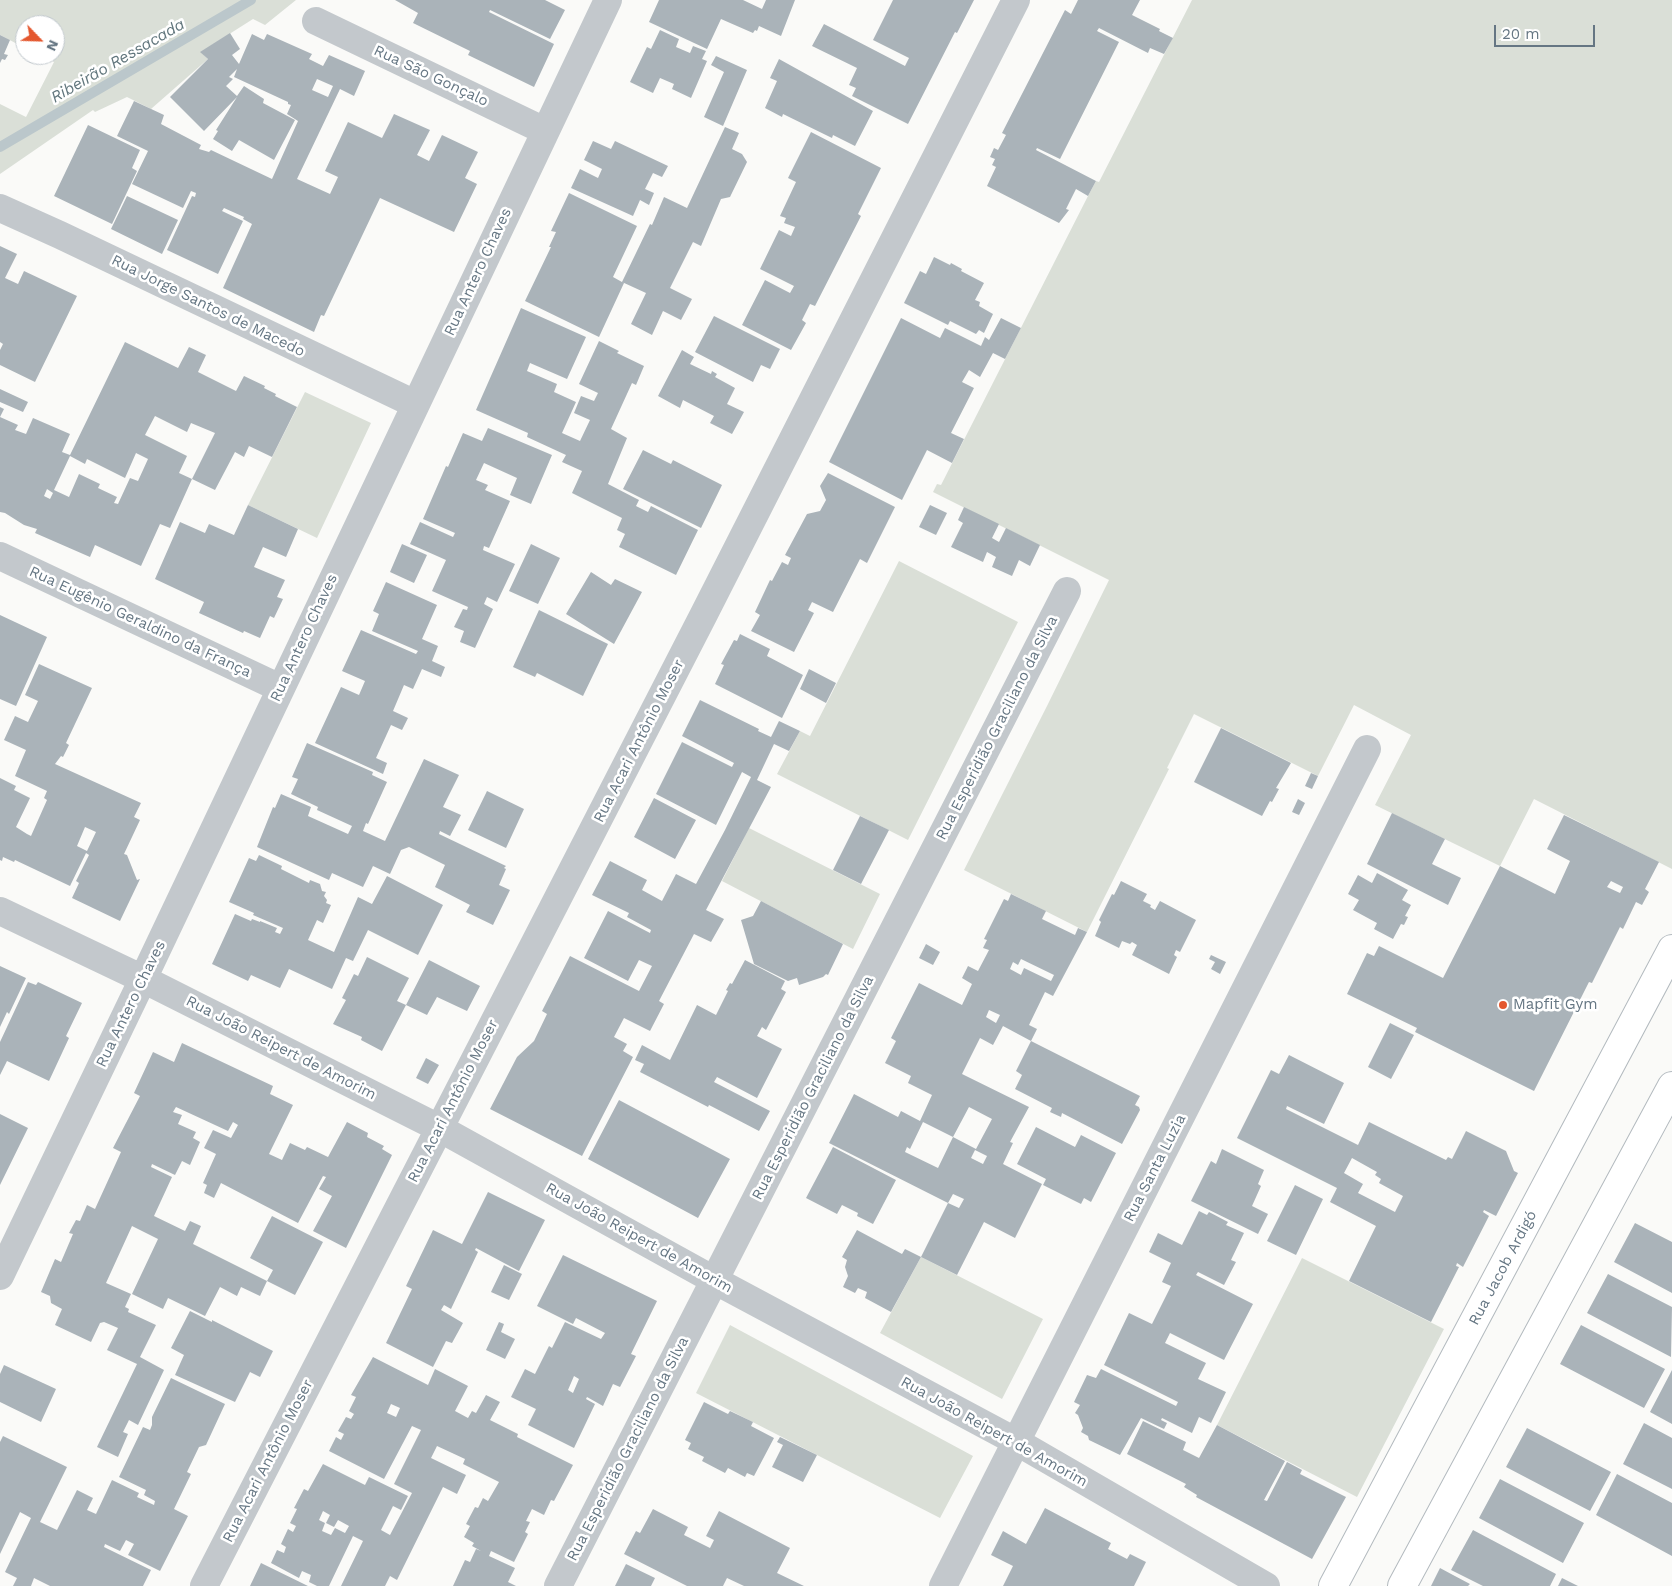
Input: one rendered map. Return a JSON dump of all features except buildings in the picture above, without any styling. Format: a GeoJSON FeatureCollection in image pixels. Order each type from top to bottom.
{"type":"FeatureCollection","features":[{"type":"Feature","properties":{"kind":"main road","name":"Rua Jacob Ardigó"},"geometry":{"type":"LineString","coordinates":[[1333,1586],[1672,949]]}},
{"type":"Feature","properties":{"kind":"main road"},"geometry":{"type":"LineString","coordinates":[[1402,1586],[1672,1086]]}},
{"type":"Feature","properties":{"kind":"street","name":"Rua Antero Chaves"},"geometry":{"type":"LineString","coordinates":[[1,1271],[143,979],[608,0]]}},
{"type":"Feature","properties":{"kind":"street","name":"Rua Acari Antônio Moser"},"geometry":{"type":"LineString","coordinates":[[204,1586],[703,616],[1016,0]]}},
{"type":"Feature","properties":{"kind":"street","name":"Rua São Gonçalo"},"geometry":{"type":"LineString","coordinates":[[316,21],[545,131]]}},
{"type":"Feature","properties":{"kind":"street","name":"Rua Jorge Santos de Macedo"},"geometry":{"type":"LineString","coordinates":[[0,208],[415,404]]}},
{"type":"Feature","properties":{"kind":"street","name":"Rua Eugênio Geraldino da França"},"geometry":{"type":"LineString","coordinates":[[0,556],[280,688]]}},
{"type":"Feature","properties":{"kind":"street","name":"Rua Esperidião Graciliano da Silva"},"geometry":{"type":"LineString","coordinates":[[558,1586],[1067,590]]}},
{"type":"Feature","properties":{"kind":"street","name":"Rua Santa Luzia"},"geometry":{"type":"LineString","coordinates":[[943,1586],[1367,749]]}},
{"type":"Feature","properties":{"kind":"street","name":"Rua João Reipert de Amorim"},"geometry":{"type":"LineString","coordinates":[[0,911],[143,979],[439,1128],[714,1280],[1016,1442],[1266,1586]]}},
{"type":"Feature","properties":{"kind":"shaded area"},"geometry":{"type":"Polygon","coordinates":[[[0,0],[296,0],[265,25],[253,19],[201,52],[208,59],[151,109],[127,97],[95,112],[93,110],[0,174],[0,104],[26,117],[52,65],[65,65],[65,15],[15,15],[15,43],[0,35],[0,0]]]}},
{"type":"Feature","properties":{"kind":"shaded area"},"geometry":{"type":"Polygon","coordinates":[[[1192,0],[1672,0],[1672,869],[1534,799],[1500,866],[1375,805],[1411,735],[1354,705],[1318,776],[1194,714],[1167,768],[1169,769],[1087,932],[964,870],[1109,580],[933,492],[937,484],[941,485],[1088,196],[1096,181],[1099,182],[1192,0]]]}},
{"type":"Feature","properties":{"kind":"shaded area"},"geometry":{"type":"Polygon","coordinates":[[[305,392],[371,423],[317,538],[248,505],[305,392]]]}},
{"type":"Feature","properties":{"kind":"shaded area"},"geometry":{"type":"Polygon","coordinates":[[[899,561],[1018,622],[908,840],[777,774],[800,731],[810,736],[899,561]]]}},
{"type":"Feature","properties":{"kind":"shaded area"},"geometry":{"type":"Polygon","coordinates":[[[749,828],[880,894],[853,949],[722,881],[749,828]]]}},
{"type":"Feature","properties":{"kind":"shaded area"},"geometry":{"type":"Polygon","coordinates":[[[921,1257],[1043,1319],[1002,1399],[880,1333],[921,1257]]]}},
{"type":"Feature","properties":{"kind":"shaded area"},"geometry":{"type":"Polygon","coordinates":[[[1302,1258],[1444,1329],[1357,1497],[1217,1425],[1302,1258]]]}},
{"type":"Feature","properties":{"kind":"shaded area"},"geometry":{"type":"Polygon","coordinates":[[[730,1325],[973,1456],[940,1518],[696,1393],[730,1325]]]}},
{"type":"Feature","properties":{"kind":"waterway","name":"Ribeirão Ressacada"},"geometry":{"type":"LineString","coordinates":[[0,147],[251,0]]}},
{"type":"Feature","properties":{"kind":"place","name":"Mapfit Gym"},"geometry":{"type":"Point","coordinates":[1503,1005]}}]}
